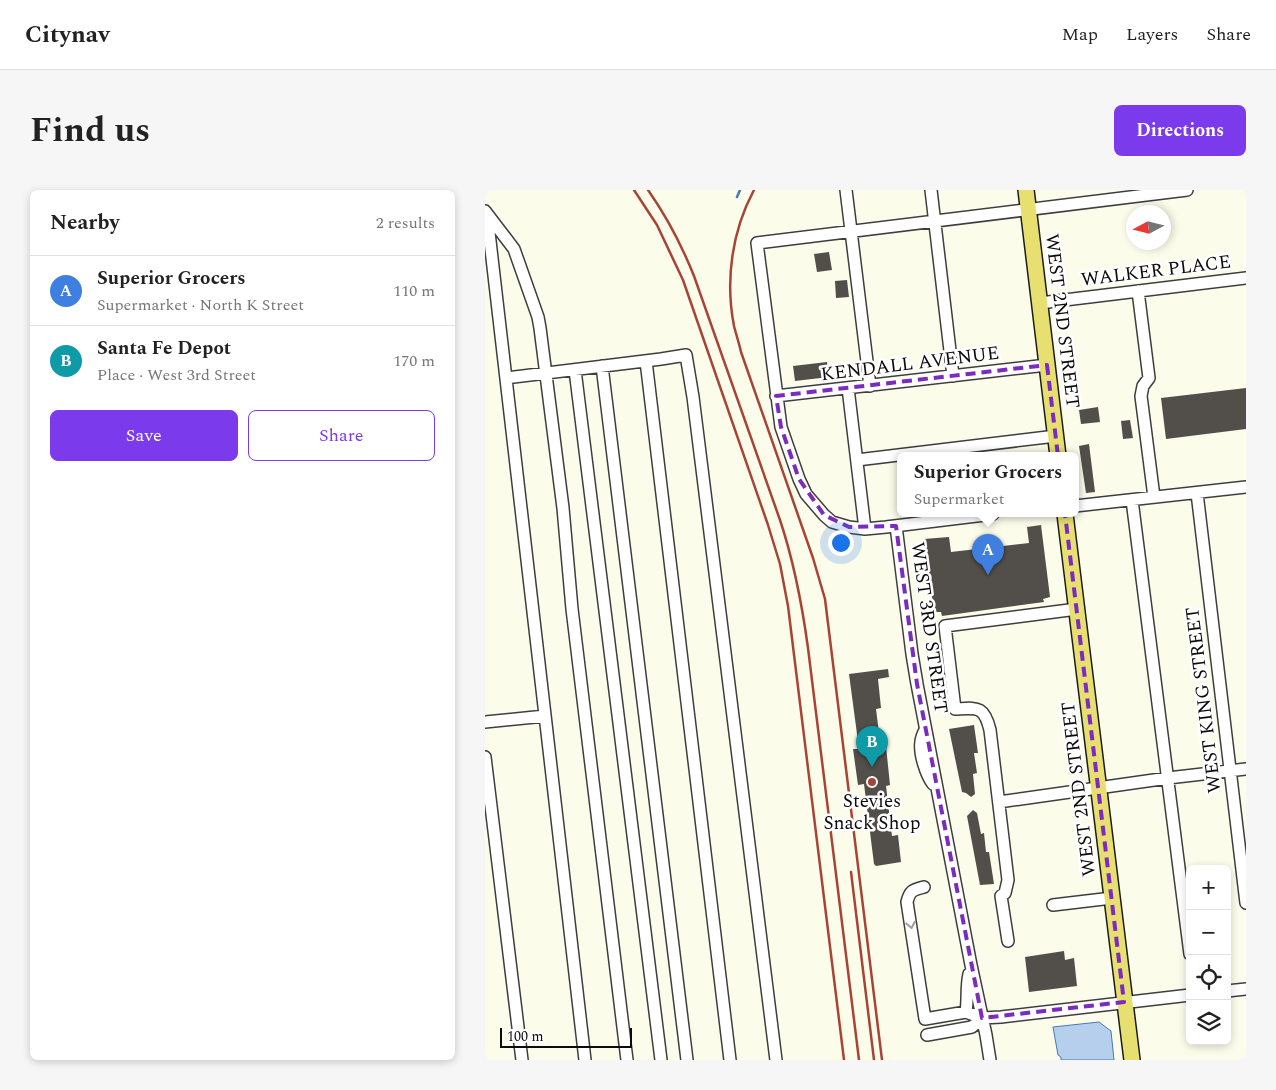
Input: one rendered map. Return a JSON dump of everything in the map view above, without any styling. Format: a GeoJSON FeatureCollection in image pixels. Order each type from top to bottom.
{"type":"FeatureCollection","features":[{"type":"Feature","properties":{"kind":"main road","name":"WEST 2ND STREET"},"geometry":{"type":"LineString","coordinates":[[1026,190],[1058,452]]}},
{"type":"Feature","properties":{"kind":"main road","name":"WEST 2ND STREET"},"geometry":{"type":"LineString","coordinates":[[1065,517],[1132,1060]]}},
{"type":"Feature","properties":{"kind":"street"},"geometry":{"type":"LineString","coordinates":[[846,190],[870,386]]}},
{"type":"Feature","properties":{"kind":"street"},"geometry":{"type":"LineString","coordinates":[[931,190],[953,376]]}},
{"type":"Feature","properties":{"kind":"street"},"geometry":{"type":"LineString","coordinates":[[851,231],[1187,190]]}},
{"type":"Feature","properties":{"kind":"street"},"geometry":{"type":"LineString","coordinates":[[486,213],[514,249],[538,317],[563,508],[572,609],[627,1060]]}},
{"type":"Feature","properties":{"kind":"street"},"geometry":{"type":"LineString","coordinates":[[486,213],[585,1060]]}},
{"type":"Feature","properties":{"kind":"street","name":"WEST 3RD STREET"},"geometry":{"type":"LineString","coordinates":[[851,231],[757,244],[781,427],[806,494],[823,516],[832,522],[849,527],[865,529],[896,526],[911,654],[990,1060]]}},
{"type":"Feature","properties":{"kind":"street","name":"WALKER PLACE"},"geometry":{"type":"LineString","coordinates":[[1040,303],[1246,278]]}},
{"type":"Feature","properties":{"kind":"street"},"geometry":{"type":"LineString","coordinates":[[1139,291],[1149,378],[1143,386],[1141,396],[1154,497]]}},
{"type":"Feature","properties":{"kind":"street"},"geometry":{"type":"LineString","coordinates":[[506,378],[646,361],[686,354],[777,1060]]}},
{"type":"Feature","properties":{"kind":"street"},"geometry":{"type":"LineString","coordinates":[[646,361],[731,1060]]}},
{"type":"Feature","properties":{"kind":"street","name":"KENDALL AVENUE"},"geometry":{"type":"LineString","coordinates":[[776,396],[1047,365]]}},
{"type":"Feature","properties":{"kind":"street"},"geometry":{"type":"LineString","coordinates":[[602,366],[687,1060]]}},
{"type":"Feature","properties":{"kind":"street"},"geometry":{"type":"LineString","coordinates":[[575,370],[661,1060]]}},
{"type":"Feature","properties":{"kind":"street"},"geometry":{"type":"LineString","coordinates":[[848,388],[865,529]]}},
{"type":"Feature","properties":{"kind":"street"},"geometry":{"type":"LineString","coordinates":[[923,452],[1056,436]]}},
{"type":"Feature","properties":{"kind":"street"},"geometry":{"type":"LineString","coordinates":[[857,460],[897,455]]}},
{"type":"Feature","properties":{"kind":"street"},"geometry":{"type":"LineString","coordinates":[[1079,506],[1246,487]]}},
{"type":"Feature","properties":{"kind":"street","name":"WEST KING STREET"},"geometry":{"type":"LineString","coordinates":[[1197,493],[1246,904]]}},
{"type":"Feature","properties":{"kind":"street"},"geometry":{"type":"LineString","coordinates":[[1132,500],[1186,922]]}},
{"type":"Feature","properties":{"kind":"street"},"geometry":{"type":"LineString","coordinates":[[896,526],[969,517]]}},
{"type":"Feature","properties":{"kind":"street"},"geometry":{"type":"LineString","coordinates":[[1008,941],[1001,896],[1005,893],[1008,880],[990,730],[983,712],[976,708],[955,709],[945,626],[1077,609]]}},
{"type":"Feature","properties":{"kind":"street"},"geometry":{"type":"LineString","coordinates":[[485,722],[545,716]]}},
{"type":"Feature","properties":{"kind":"street"},"geometry":{"type":"LineString","coordinates":[[485,757],[522,1060]]}},
{"type":"Feature","properties":{"kind":"street"},"geometry":{"type":"LineString","coordinates":[[999,802],[1246,769]]}},
{"type":"Feature","properties":{"kind":"street"},"geometry":{"type":"LineString","coordinates":[[924,887],[909,893],[907,902],[925,1020],[966,1012],[982,1018],[1001,1017],[1186,995]]}},
{"type":"Feature","properties":{"kind":"street"},"geometry":{"type":"LineString","coordinates":[[1053,905],[1112,898]]}},
{"type":"Feature","properties":{"kind":"street"},"geometry":{"type":"LineString","coordinates":[[966,1012],[968,1000],[967,982],[971,965]]}},
{"type":"Feature","properties":{"kind":"street"},"geometry":{"type":"LineString","coordinates":[[1231,991],[1246,989]]}},
{"type":"Feature","properties":{"kind":"street"},"geometry":{"type":"LineString","coordinates":[[927,1035],[969,1028],[982,1018]]}},
{"type":"Feature","properties":{"kind":"highlighted area"},"geometry":{"type":"Polygon","coordinates":[[[1047,365],[1124,1002],[982,1018],[917,684],[896,526],[849,527],[824,515],[799,479],[781,427],[776,396],[1047,365]]]}},
{"type":"Feature","properties":{"kind":"water"},"geometry":{"type":"Polygon","coordinates":[[[1099,1022],[1111,1031],[1114,1060],[1061,1060],[1061,1057],[1058,1055],[1053,1027],[1099,1022]]]}},
{"type":"Feature","properties":{"kind":"building"},"geometry":{"type":"Polygon","coordinates":[[[829,252],[832,270],[817,272],[814,254],[829,252]]]}},
{"type":"Feature","properties":{"kind":"building"},"geometry":{"type":"Polygon","coordinates":[[[847,280],[849,297],[836,298],[835,281],[847,280]]]}},
{"type":"Feature","properties":{"kind":"building"},"geometry":{"type":"Polygon","coordinates":[[[827,362],[829,377],[795,381],[793,366],[827,362]]]}},
{"type":"Feature","properties":{"kind":"building"},"geometry":{"type":"Polygon","coordinates":[[[1246,388],[1246,429],[1166,439],[1161,398],[1246,388]]]}},
{"type":"Feature","properties":{"kind":"building"},"geometry":{"type":"Polygon","coordinates":[[[1098,407],[1100,422],[1081,424],[1079,410],[1098,407]]]}},
{"type":"Feature","properties":{"kind":"building"},"geometry":{"type":"Polygon","coordinates":[[[1130,420],[1133,438],[1123,439],[1121,421],[1130,420]]]}},
{"type":"Feature","properties":{"kind":"building"},"geometry":{"type":"Polygon","coordinates":[[[1089,444],[1095,492],[1086,493],[1079,446],[1089,444]]]}},
{"type":"Feature","properties":{"kind":"building"},"geometry":{"type":"Polygon","coordinates":[[[1041,525],[1050,597],[1043,599],[1044,602],[942,616],[941,612],[934,612],[924,539],[949,537],[951,552],[1029,543],[1027,527],[1041,525]]]}},
{"type":"Feature","properties":{"kind":"building"},"geometry":{"type":"Polygon","coordinates":[[[888,669],[889,677],[878,679],[881,708],[876,709],[880,741],[884,742],[886,746],[890,785],[886,786],[892,836],[898,835],[901,862],[876,866],[874,864],[864,784],[858,785],[853,749],[859,749],[849,674],[888,669]]]}},
{"type":"Feature","properties":{"kind":"building"},"geometry":{"type":"Polygon","coordinates":[[[974,725],[978,753],[974,753],[977,773],[973,774],[975,794],[971,797],[962,792],[949,729],[974,725]]]}},
{"type":"Feature","properties":{"kind":"building"},"geometry":{"type":"Polygon","coordinates":[[[973,810],[977,813],[981,834],[984,833],[986,852],[989,852],[994,884],[980,885],[967,816],[973,810]]]}},
{"type":"Feature","properties":{"kind":"building"},"geometry":{"type":"Polygon","coordinates":[[[1064,951],[1065,960],[1074,958],[1077,986],[1029,992],[1025,957],[1064,951]]]}},
{"type":"Feature","properties":{"kind":"waterway"},"geometry":{"type":"LineString","coordinates":[[737,197],[740,190]]}},
{"type":"Feature","properties":{"kind":"railway"},"geometry":{"type":"LineString","coordinates":[[634,190],[657,225],[683,280],[780,564],[788,606],[844,1060]]}},
{"type":"Feature","properties":{"kind":"railway"},"geometry":{"type":"LineString","coordinates":[[648,190],[674,232],[694,276],[780,520],[793,567],[808,648],[859,1060]]}},
{"type":"Feature","properties":{"kind":"railway"},"geometry":{"type":"LineString","coordinates":[[754,190],[740,222],[732,256],[731,309],[741,352],[813,558],[825,599],[882,1060]]}},
{"type":"Feature","properties":{"kind":"railway"},"geometry":{"type":"LineString","coordinates":[[851,872],[874,1060]]}},
{"type":"Feature","properties":{"kind":"place","name":"Superior Grocers"},"geometry":{"type":"Point","coordinates":[988,575]}},
{"type":"Feature","properties":{"kind":"place","name":"Santa Fe Depot"},"geometry":{"type":"Point","coordinates":[872,767]}},
{"type":"Feature","properties":{"kind":"place","name":"Stevies Snack Shop"},"geometry":{"type":"Point","coordinates":[872,782]}}]}
